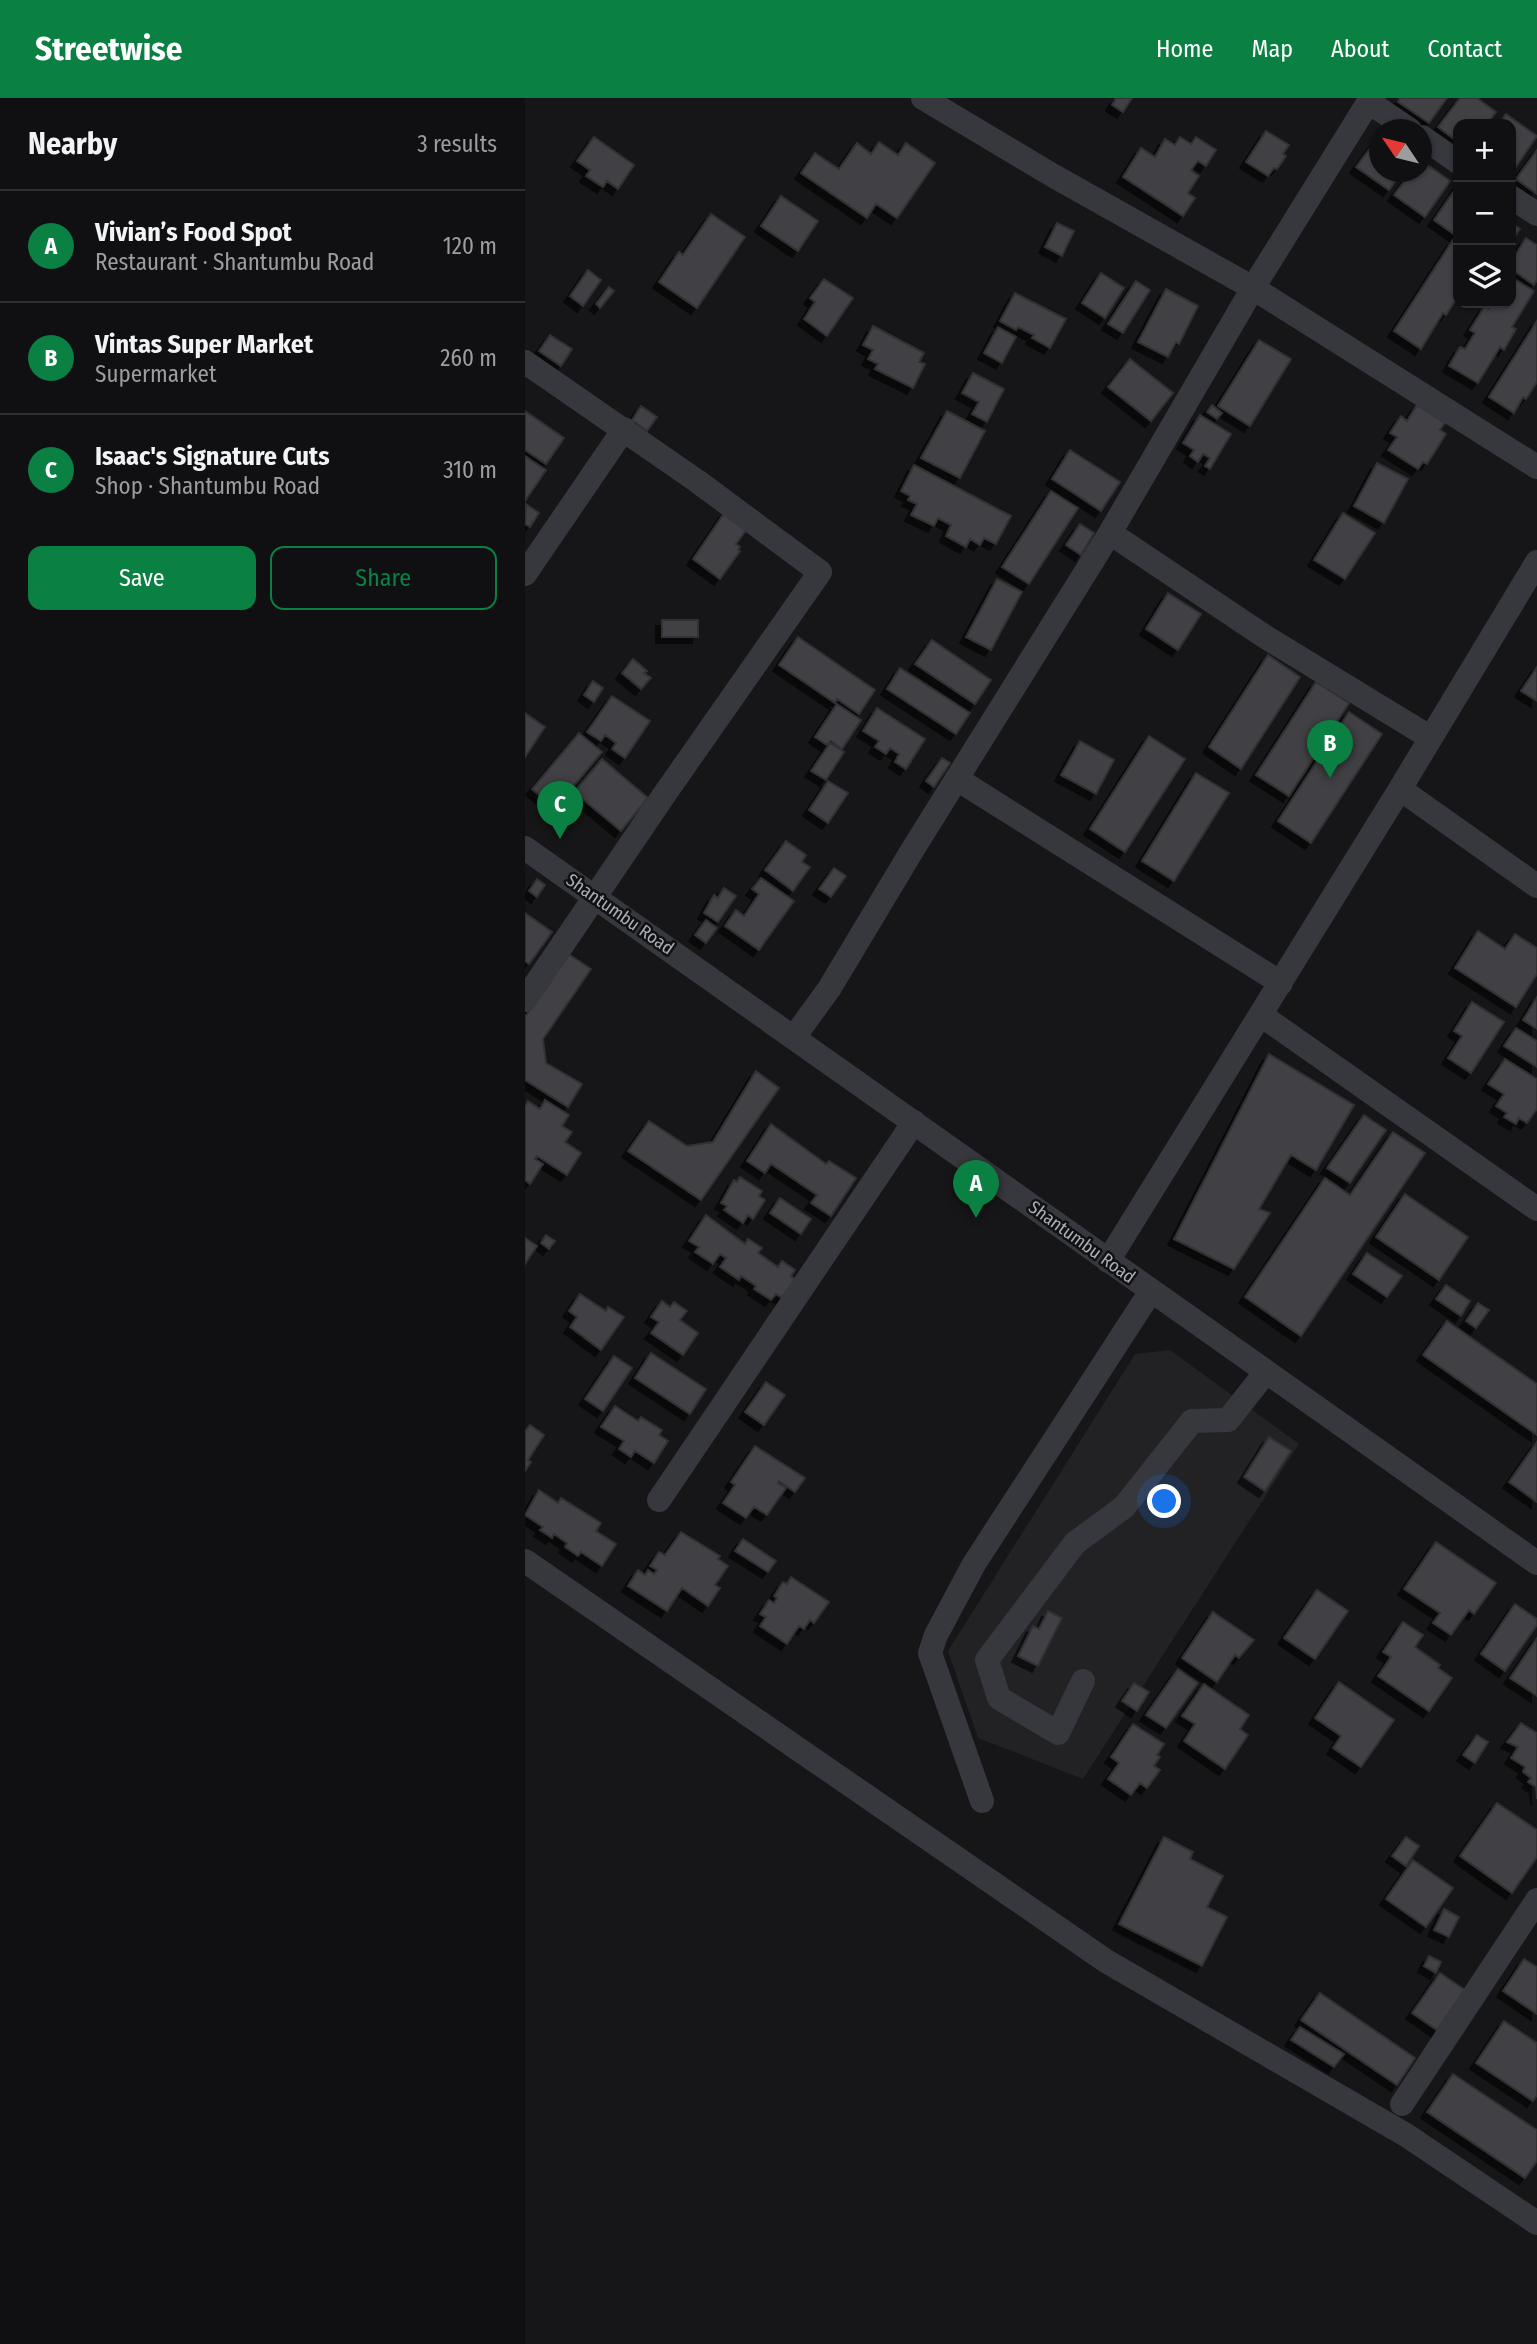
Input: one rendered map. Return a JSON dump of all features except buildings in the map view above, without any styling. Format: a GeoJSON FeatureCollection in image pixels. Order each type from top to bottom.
{"type":"FeatureCollection","features":[{"type":"Feature","properties":{"kind":"street"},"geometry":{"type":"LineString","coordinates":[[923,98],[1052,175],[1253,288],[1537,467]]}},
{"type":"Feature","properties":{"kind":"street"},"geometry":{"type":"LineString","coordinates":[[794,1037],[829,989],[1111,533],[1253,288],[1370,100],[1395,119]]}},
{"type":"Feature","properties":{"kind":"street"},"geometry":{"type":"LineString","coordinates":[[1432,144],[1453,159]]}},
{"type":"Feature","properties":{"kind":"street"},"geometry":{"type":"LineString","coordinates":[[1516,200],[1537,214]]}},
{"type":"Feature","properties":{"kind":"street"},"geometry":{"type":"LineString","coordinates":[[525,362],[624,429],[820,572],[525,1000]]}},
{"type":"Feature","properties":{"kind":"street"},"geometry":{"type":"LineString","coordinates":[[525,574],[624,429]]}},
{"type":"Feature","properties":{"kind":"street"},"geometry":{"type":"LineString","coordinates":[[1111,533],[1264,636],[1431,738]]}},
{"type":"Feature","properties":{"kind":"street"},"geometry":{"type":"LineString","coordinates":[[1108,1261],[1537,562]]}},
{"type":"Feature","properties":{"kind":"street"},"geometry":{"type":"LineString","coordinates":[[957,779],[1280,984]]}},
{"type":"Feature","properties":{"kind":"street"},"geometry":{"type":"LineString","coordinates":[[1400,789],[1537,886]]}},
{"type":"Feature","properties":{"kind":"street","name":"Shantumbu Road"},"geometry":{"type":"LineString","coordinates":[[525,848],[1537,1563]]}},
{"type":"Feature","properties":{"kind":"street"},"geometry":{"type":"LineString","coordinates":[[1261,1015],[1537,1209]]}},
{"type":"Feature","properties":{"kind":"street"},"geometry":{"type":"LineString","coordinates":[[659,1500],[914,1122]]}},
{"type":"Feature","properties":{"kind":"street"},"geometry":{"type":"LineString","coordinates":[[982,1801],[930,1653],[936,1635],[974,1564],[1151,1291]]}},
{"type":"Feature","properties":{"kind":"street"},"geometry":{"type":"LineString","coordinates":[[1083,1681],[1058,1733],[999,1698],[987,1660],[1075,1543],[1124,1507],[1192,1421],[1228,1420],[1266,1372]]}},
{"type":"Feature","properties":{"kind":"street"},"geometry":{"type":"LineString","coordinates":[[525,1561],[1106,1961],[1406,2135],[1537,2223]]}},
{"type":"Feature","properties":{"kind":"street"},"geometry":{"type":"LineString","coordinates":[[1402,2104],[1537,1900]]}},
{"type":"Feature","properties":{"kind":"shaded area"},"geometry":{"type":"Polygon","coordinates":[[[1170,1350],[1299,1444],[1083,1779],[978,1738],[948,1651],[1135,1354],[1170,1350]]]}},
{"type":"Feature","properties":{"kind":"place","name":"Vintas Super Market"},"geometry":{"type":"Point","coordinates":[1330,778]}},
{"type":"Feature","properties":{"kind":"place","name":"Isaac's Signature Cuts"},"geometry":{"type":"Point","coordinates":[560,839]}},
{"type":"Feature","properties":{"kind":"place","name":"Vivian’s Food Spot"},"geometry":{"type":"Point","coordinates":[976,1218]}}]}
